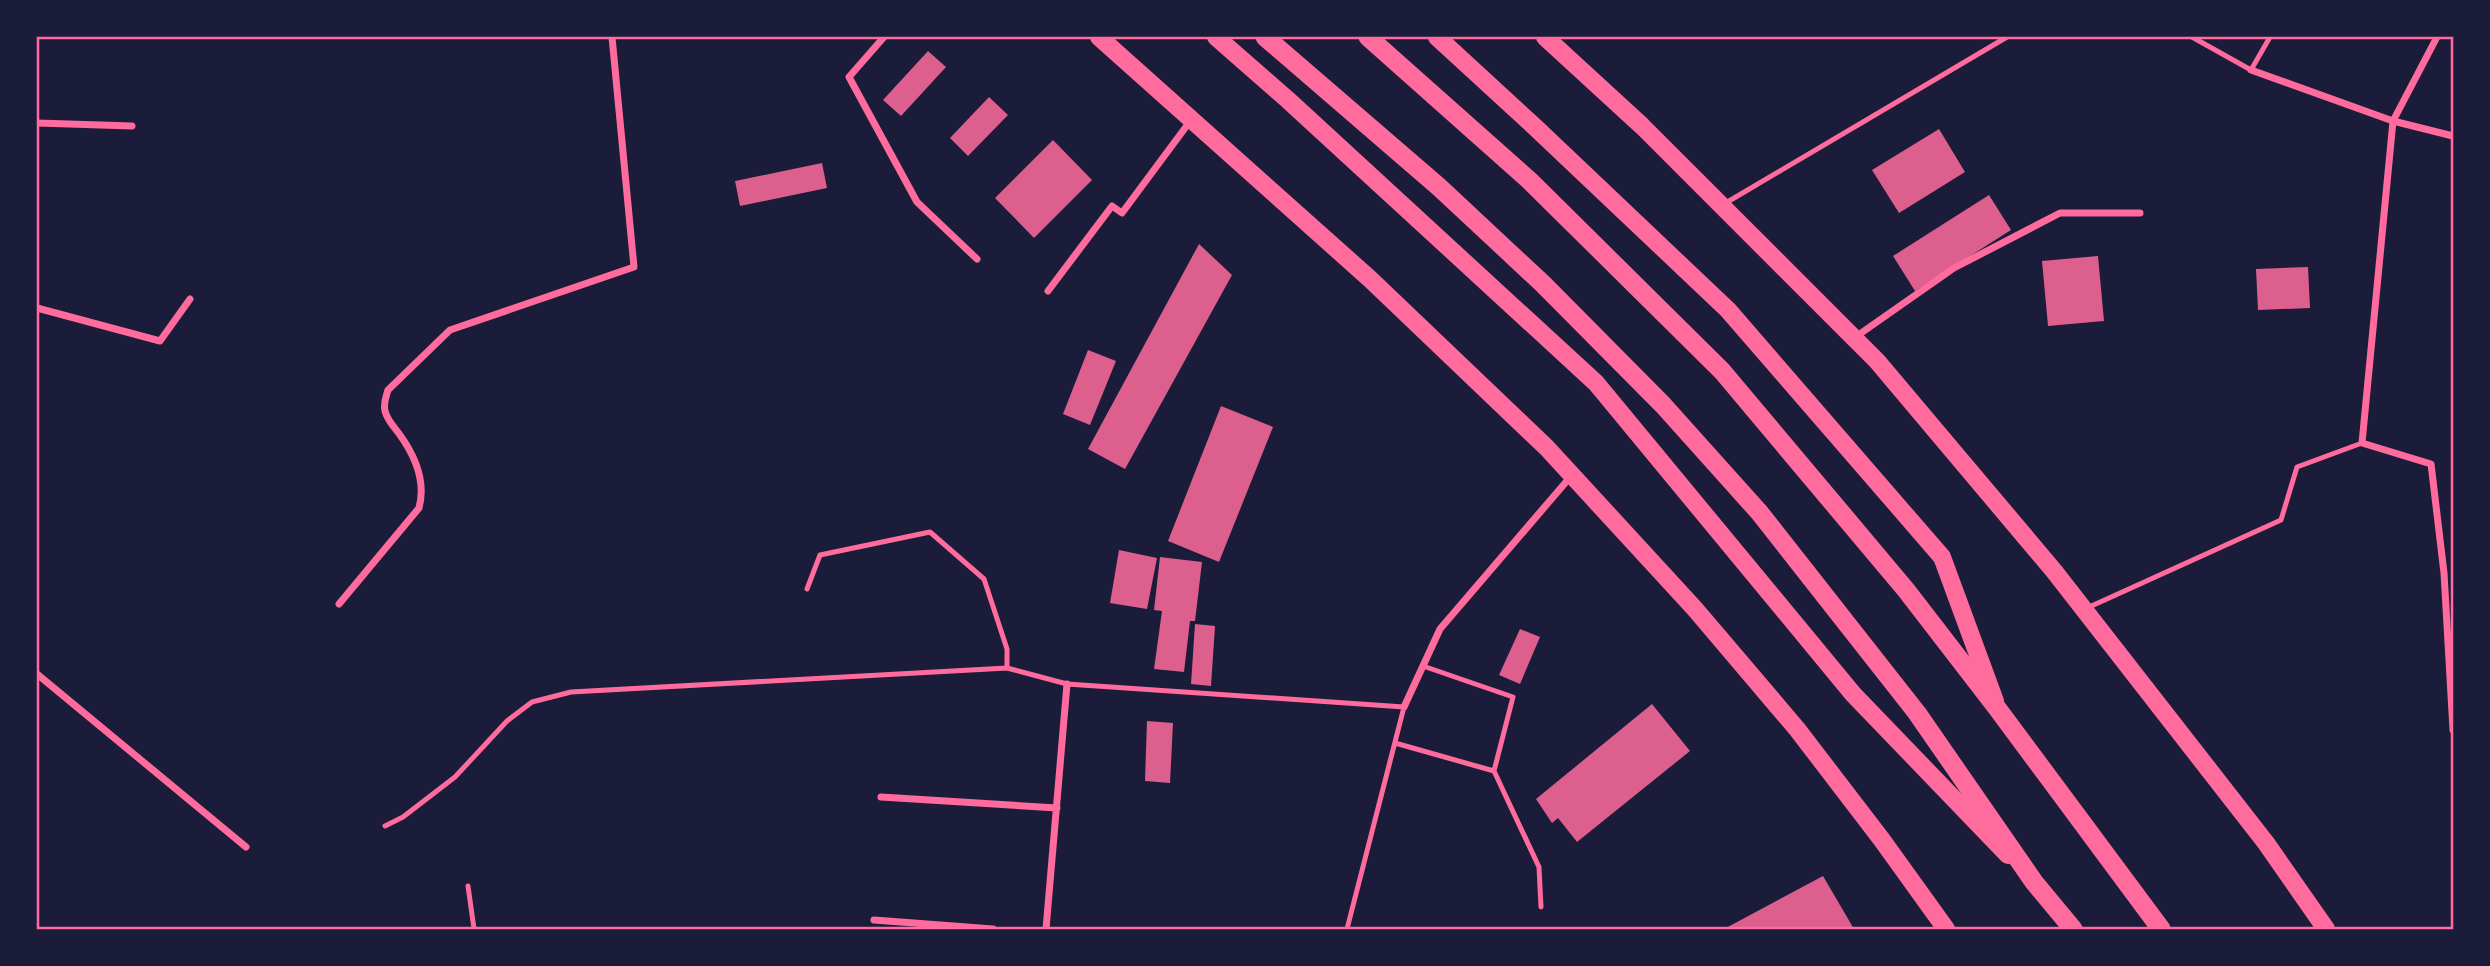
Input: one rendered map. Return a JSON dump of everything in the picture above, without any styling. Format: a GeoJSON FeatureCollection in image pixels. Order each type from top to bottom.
{"type":"FeatureCollection","features":[{"type":"Feature","properties":{"kind":"highway"},"geometry":{"type":"LineString","coordinates":[[1265,37],[1439,187],[1543,284],[1671,415],[1759,512],[1917,713],[2034,882],[2073,929]]}},
{"type":"Feature","properties":{"kind":"highway"},"geometry":{"type":"LineString","coordinates":[[1368,37],[1530,181],[1723,371],[1906,590],[2161,929]]}},
{"type":"Feature","properties":{"kind":"main road"},"geometry":{"type":"LineString","coordinates":[[1099,37],[1370,279],[1548,448],[1695,609],[1797,729],[1946,929]]}},
{"type":"Feature","properties":{"kind":"main road"},"geometry":{"type":"LineString","coordinates":[[1216,37],[1596,383],[1853,694],[2034,882]]}},
{"type":"Feature","properties":{"kind":"main road"},"geometry":{"type":"LineString","coordinates":[[1437,37],[1728,310],[1942,557],[1997,708]]}},
{"type":"Feature","properties":{"kind":"main road"},"geometry":{"type":"LineString","coordinates":[[1545,37],[1642,126],[1877,361],[2084,610],[2266,843],[2326,929]]}},
{"type":"Feature","properties":{"kind":"street"},"geometry":{"type":"LineString","coordinates":[[339,604],[419,508],[422,495],[418,470],[409,447],[386,414],[384,402],[388,390],[450,330],[634,267],[612,37]]}},
{"type":"Feature","properties":{"kind":"street"},"geometry":{"type":"LineString","coordinates":[[884,37],[849,77],[917,202],[977,258]]}},
{"type":"Feature","properties":{"kind":"street"},"geometry":{"type":"LineString","coordinates":[[2437,37],[2393,121],[2362,443],[2431,464],[2444,573],[2453,730]]}},
{"type":"Feature","properties":{"kind":"street"},"geometry":{"type":"LineString","coordinates":[[2251,71],[2393,121],[2453,136]]}},
{"type":"Feature","properties":{"kind":"street"},"geometry":{"type":"LineString","coordinates":[[1048,291],[1112,206],[1122,213],[1191,119]]}},
{"type":"Feature","properties":{"kind":"street"},"geometry":{"type":"LineString","coordinates":[[37,123],[132,126]]}},
{"type":"Feature","properties":{"kind":"street"},"geometry":{"type":"LineString","coordinates":[[1854,338],[1954,268],[2060,214],[2140,213]]}},
{"type":"Feature","properties":{"kind":"street"},"geometry":{"type":"LineString","coordinates":[[37,308],[160,341],[190,299]]}},
{"type":"Feature","properties":{"kind":"street"},"geometry":{"type":"LineString","coordinates":[[1404,707],[1440,629],[1572,475]]}},
{"type":"Feature","properties":{"kind":"street"},"geometry":{"type":"LineString","coordinates":[[37,674],[246,847]]}},
{"type":"Feature","properties":{"kind":"street"},"geometry":{"type":"LineString","coordinates":[[1046,929],[1067,684]]}},
{"type":"Feature","properties":{"kind":"street"},"geometry":{"type":"LineString","coordinates":[[881,797],[1057,808]]}},
{"type":"Feature","properties":{"kind":"street"},"geometry":{"type":"LineString","coordinates":[[874,920],[993,929]]}},
{"type":"Feature","properties":{"kind":"lane"},"geometry":{"type":"LineString","coordinates":[[1721,205],[2007,37]]}},
{"type":"Feature","properties":{"kind":"lane"},"geometry":{"type":"LineString","coordinates":[[2192,37],[2251,71],[2270,37]]}},
{"type":"Feature","properties":{"kind":"lane"},"geometry":{"type":"LineString","coordinates":[[2084,610],[2281,520],[2297,467],[2362,443]]}},
{"type":"Feature","properties":{"kind":"lane"},"geometry":{"type":"LineString","coordinates":[[807,589],[820,555],[930,532],[984,579],[1007,649],[1007,668]]}},
{"type":"Feature","properties":{"kind":"lane"},"geometry":{"type":"LineString","coordinates":[[2444,573],[2453,570]]}},
{"type":"Feature","properties":{"kind":"lane"},"geometry":{"type":"LineString","coordinates":[[1423,666],[1513,697],[1494,771],[1539,867],[1541,907]]}},
{"type":"Feature","properties":{"kind":"lane"},"geometry":{"type":"LineString","coordinates":[[385,826],[403,817],[455,777],[507,721],[532,702],[571,692],[1007,668],[1067,684],[1404,707],[1347,929]]}},
{"type":"Feature","properties":{"kind":"lane"},"geometry":{"type":"LineString","coordinates":[[1395,743],[1494,771]]}},
{"type":"Feature","properties":{"kind":"lane"},"geometry":{"type":"LineString","coordinates":[[468,886],[474,929]]}},
{"type":"Feature","properties":{"kind":"building"},"geometry":{"type":"Polygon","coordinates":[[[928,51],[946,67],[901,116],[883,100],[928,51]]]}},
{"type":"Feature","properties":{"kind":"building"},"geometry":{"type":"Polygon","coordinates":[[[989,97],[1008,115],[968,156],[950,138],[989,97]]]}},
{"type":"Feature","properties":{"kind":"building"},"geometry":{"type":"Polygon","coordinates":[[[1939,129],[1965,172],[1899,213],[1872,170],[1939,129]]]}},
{"type":"Feature","properties":{"kind":"building"},"geometry":{"type":"Polygon","coordinates":[[[1053,140],[1092,180],[1034,238],[995,198],[1053,140]]]}},
{"type":"Feature","properties":{"kind":"building"},"geometry":{"type":"Polygon","coordinates":[[[822,163],[827,188],[740,206],[735,181],[822,163]]]}},
{"type":"Feature","properties":{"kind":"building"},"geometry":{"type":"Polygon","coordinates":[[[1989,195],[2011,230],[1915,291],[1893,256],[1989,195]]]}},
{"type":"Feature","properties":{"kind":"building"},"geometry":{"type":"Polygon","coordinates":[[[1199,244],[1232,275],[1125,469],[1088,449],[1199,244]]]}},
{"type":"Feature","properties":{"kind":"building"},"geometry":{"type":"Polygon","coordinates":[[[2098,256],[2104,321],[2048,326],[2042,261],[2098,256]]]}},
{"type":"Feature","properties":{"kind":"building"},"geometry":{"type":"Polygon","coordinates":[[[2308,267],[2310,308],[2258,310],[2256,269],[2308,267]]]}},
{"type":"Feature","properties":{"kind":"building"},"geometry":{"type":"Polygon","coordinates":[[[1088,350],[1116,361],[1090,425],[1063,414],[1088,350]]]}},
{"type":"Feature","properties":{"kind":"building"},"geometry":{"type":"Polygon","coordinates":[[[1221,406],[1273,427],[1219,562],[1168,541],[1221,406]]]}},
{"type":"Feature","properties":{"kind":"building"},"geometry":{"type":"Polygon","coordinates":[[[1119,550],[1157,558],[1147,609],[1110,603],[1119,550]]]}},
{"type":"Feature","properties":{"kind":"building"},"geometry":{"type":"Polygon","coordinates":[[[1160,557],[1202,562],[1195,621],[1190,621],[1184,672],[1154,669],[1162,611],[1154,610],[1160,557]]]}},
{"type":"Feature","properties":{"kind":"building"},"geometry":{"type":"Polygon","coordinates":[[[1195,624],[1215,626],[1211,686],[1191,684],[1195,624]]]}},
{"type":"Feature","properties":{"kind":"building"},"geometry":{"type":"Polygon","coordinates":[[[1520,629],[1540,637],[1520,684],[1499,675],[1520,629]]]}},
{"type":"Feature","properties":{"kind":"building"},"geometry":{"type":"Polygon","coordinates":[[[1652,704],[1690,751],[1577,842],[1558,818],[1552,823],[1536,799],[1652,704]]]}},
{"type":"Feature","properties":{"kind":"building"},"geometry":{"type":"Polygon","coordinates":[[[1147,721],[1173,723],[1170,783],[1145,781],[1147,721]]]}},
{"type":"Feature","properties":{"kind":"building"},"geometry":{"type":"Polygon","coordinates":[[[1823,876],[1854,929],[1724,929],[1823,876]]]}}]}
